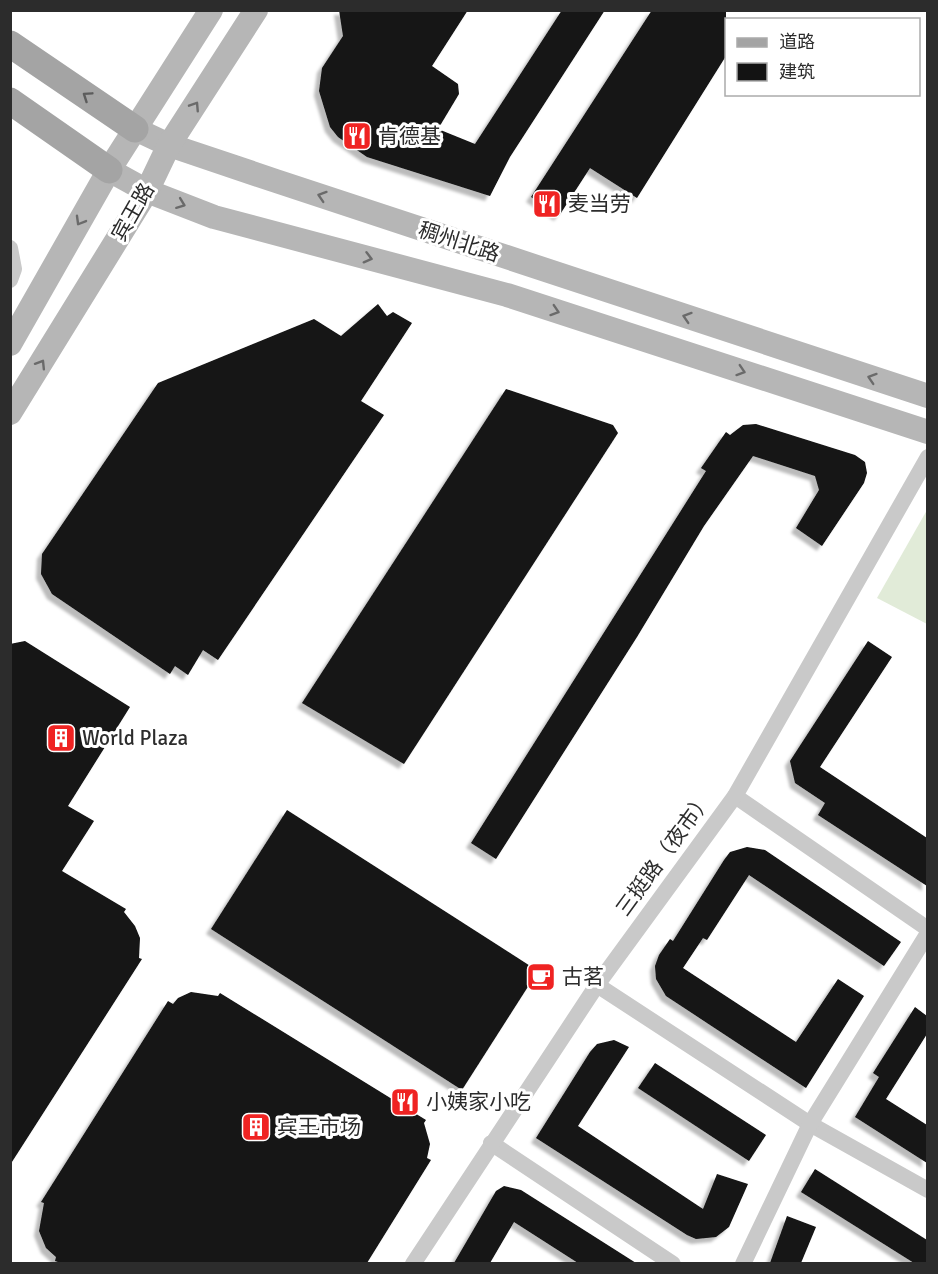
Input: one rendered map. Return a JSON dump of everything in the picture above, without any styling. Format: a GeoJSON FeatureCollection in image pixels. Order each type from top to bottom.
{"type":"FeatureCollection","features":[{"type":"Feature","properties":{"kind":"main road","name":"宾王路"},"geometry":{"type":"LineString","coordinates":[[10,344],[109,170],[211,10]]}},
{"type":"Feature","properties":{"kind":"main road","name":"宾王路"},"geometry":{"type":"LineString","coordinates":[[10,413],[147,191],[170,145],[256,10]]}},
{"type":"Feature","properties":{"kind":"main road","name":"稠州北路"},"geometry":{"type":"LineString","coordinates":[[10,45],[135,129],[170,145],[927,396]]}},
{"type":"Feature","properties":{"kind":"main road","name":"稠州北路"},"geometry":{"type":"LineString","coordinates":[[10,100],[109,170],[147,191],[214,217],[507,295],[927,432]]}},
{"type":"Feature","properties":{"kind":"street"},"geometry":{"type":"LineString","coordinates":[[10,248],[14,269],[10,280]]}},
{"type":"Feature","properties":{"kind":"street","name":"三挺路（夜市）"},"geometry":{"type":"LineString","coordinates":[[413,1263],[597,985],[735,796],[927,457]]}},
{"type":"Feature","properties":{"kind":"street"},"geometry":{"type":"LineString","coordinates":[[735,796],[927,931],[810,1124],[743,1263]]}},
{"type":"Feature","properties":{"kind":"street"},"geometry":{"type":"LineString","coordinates":[[597,985],[810,1124],[927,1190]]}},
{"type":"Feature","properties":{"kind":"street"},"geometry":{"type":"LineString","coordinates":[[491,1143],[673,1263]]}},
{"type":"Feature","properties":{"kind":"green space"},"geometry":{"type":"Polygon","coordinates":[[[927,510],[927,624],[877,598],[927,510]]]}},
{"type":"Feature","properties":{"kind":"building"},"geometry":{"type":"Polygon","coordinates":[[[339,10],[468,10],[432,66],[458,84],[459,94],[438,129],[475,144],[562,10],[605,10],[510,157],[490,196],[367,157],[338,137],[330,127],[319,91],[322,68],[343,36],[339,10]]]}},
{"type":"Feature","properties":{"kind":"building"},"geometry":{"type":"Polygon","coordinates":[[[652,10],[726,10],[725,58],[637,198],[590,168],[559,216],[531,197],[652,10]]]}},
{"type":"Feature","properties":{"kind":"building"},"geometry":{"type":"Polygon","coordinates":[[[378,304],[387,316],[393,312],[412,323],[361,401],[384,415],[218,660],[203,650],[188,675],[175,666],[170,674],[52,594],[41,574],[42,554],[158,383],[314,319],[341,336],[378,304]]]}},
{"type":"Feature","properties":{"kind":"building"},"geometry":{"type":"Polygon","coordinates":[[[506,389],[613,425],[618,433],[404,764],[302,703],[506,389]]]}},
{"type":"Feature","properties":{"kind":"building"},"geometry":{"type":"Polygon","coordinates":[[[756,424],[855,455],[865,462],[867,473],[864,483],[822,546],[796,528],[819,490],[815,476],[753,456],[704,526],[637,637],[496,859],[471,843],[706,471],[701,468],[726,432],[730,435],[743,425],[756,424]]]}},
{"type":"Feature","properties":{"kind":"building"},"geometry":{"type":"Polygon","coordinates":[[[25,641],[130,707],[68,806],[94,821],[62,871],[126,909],[124,912],[135,926],[140,938],[139,958],[142,959],[10,1165],[10,644],[25,641]]]}},
{"type":"Feature","properties":{"kind":"building"},"geometry":{"type":"Polygon","coordinates":[[[868,641],[892,657],[820,767],[927,838],[927,886],[818,815],[825,803],[795,783],[790,761],[868,641]]]}},
{"type":"Feature","properties":{"kind":"building"},"geometry":{"type":"Polygon","coordinates":[[[287,810],[538,971],[462,1090],[211,929],[287,810]]]}},
{"type":"Feature","properties":{"kind":"building"},"geometry":{"type":"Polygon","coordinates":[[[747,847],[765,850],[901,942],[884,966],[749,875],[707,940],[703,938],[683,968],[796,1042],[838,979],[864,996],[806,1088],[666,996],[656,979],[655,966],[659,955],[670,939],[673,941],[724,860],[730,852],[747,847]]]}},
{"type":"Feature","properties":{"kind":"building","name":"宾王市场"},"geometry":{"type":"Polygon","coordinates":[[[191,992],[218,996],[220,993],[426,1120],[424,1123],[430,1144],[427,1158],[431,1160],[367,1263],[61,1263],[55,1261],[56,1257],[46,1248],[39,1231],[44,1203],[41,1202],[168,1001],[173,1004],[178,998],[191,992]]]}},
{"type":"Feature","properties":{"kind":"building"},"geometry":{"type":"Polygon","coordinates":[[[915,1007],[927,1016],[927,1034],[886,1099],[927,1125],[927,1163],[855,1117],[879,1077],[873,1073],[915,1007]]]}},
{"type":"Feature","properties":{"kind":"building"},"geometry":{"type":"Polygon","coordinates":[[[614,1040],[629,1047],[578,1126],[703,1209],[717,1174],[748,1184],[729,1227],[716,1237],[696,1239],[687,1235],[536,1138],[590,1052],[597,1044],[614,1040]]]}},
{"type":"Feature","properties":{"kind":"building"},"geometry":{"type":"Polygon","coordinates":[[[655,1063],[766,1135],[749,1161],[638,1088],[655,1063]]]}},
{"type":"Feature","properties":{"kind":"building"},"geometry":{"type":"Polygon","coordinates":[[[815,1169],[927,1240],[927,1263],[914,1263],[801,1192],[815,1169]]]}},
{"type":"Feature","properties":{"kind":"building"},"geometry":{"type":"Polygon","coordinates":[[[504,1186],[521,1190],[636,1263],[578,1263],[514,1222],[490,1263],[454,1263],[496,1191],[504,1186]]]}},
{"type":"Feature","properties":{"kind":"building"},"geometry":{"type":"Polygon","coordinates":[[[787,1216],[816,1227],[801,1263],[770,1263],[787,1216]]]}},
{"type":"Feature","properties":{"kind":"place","name":"肯德基"},"geometry":{"type":"Point","coordinates":[357,136]}},
{"type":"Feature","properties":{"kind":"place","name":"麦当劳"},"geometry":{"type":"Point","coordinates":[547,204]}},
{"type":"Feature","properties":{"kind":"place","name":"World Plaza"},"geometry":{"type":"Point","coordinates":[61,738]}},
{"type":"Feature","properties":{"kind":"place","name":"古茗"},"geometry":{"type":"Point","coordinates":[541,977]}},
{"type":"Feature","properties":{"kind":"place","name":"小姨家小吃"},"geometry":{"type":"Point","coordinates":[405,1102]}},
{"type":"Feature","properties":{"kind":"place","name":"宾王市场"},"geometry":{"type":"Point","coordinates":[256,1127]}}]}
